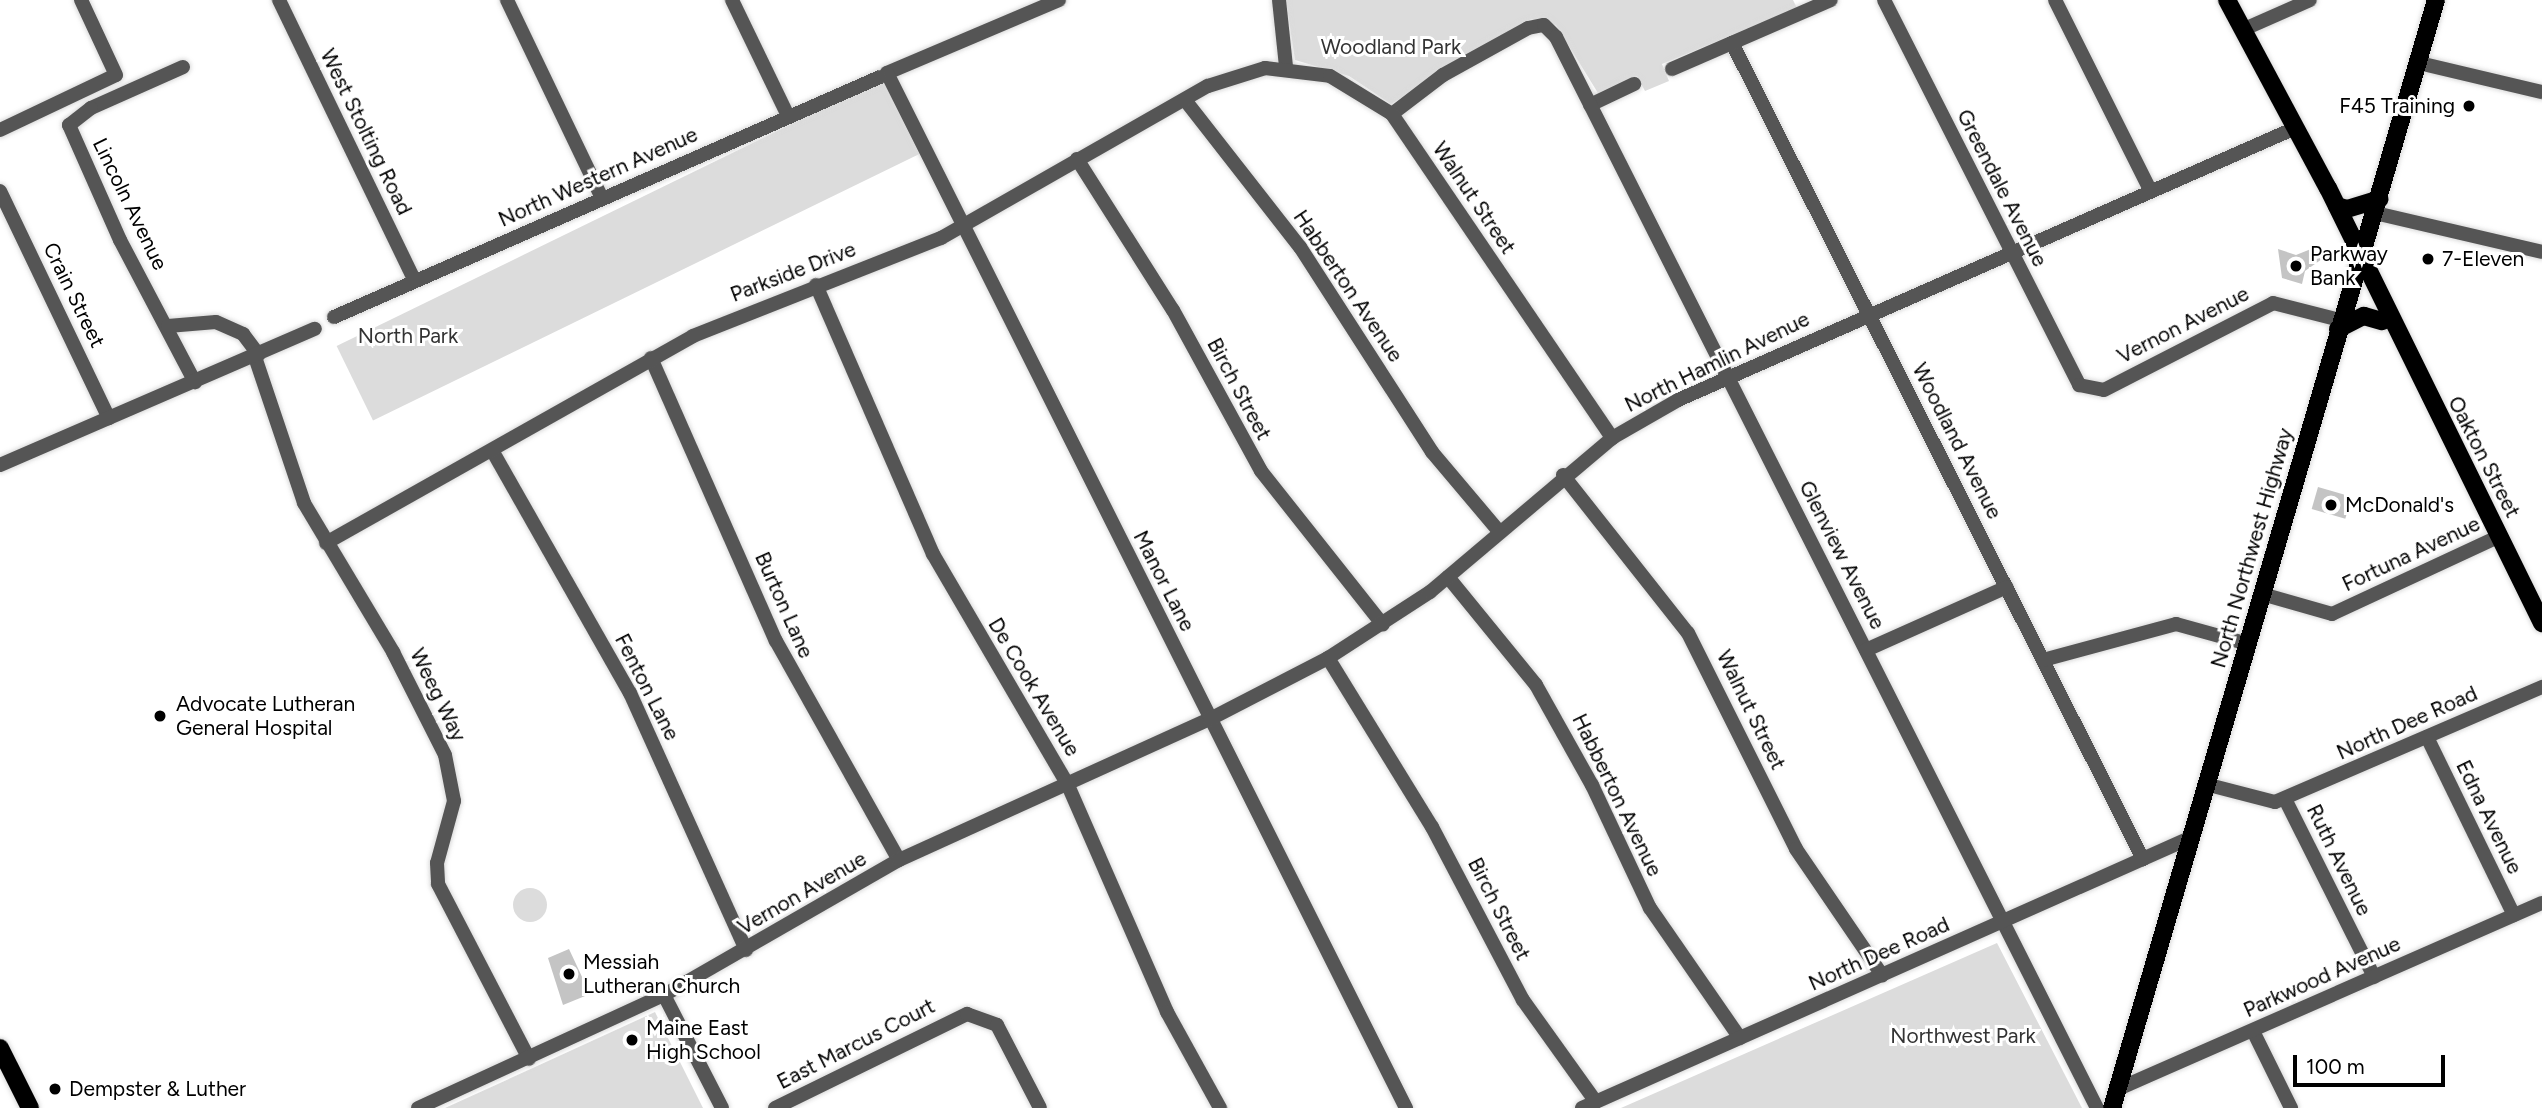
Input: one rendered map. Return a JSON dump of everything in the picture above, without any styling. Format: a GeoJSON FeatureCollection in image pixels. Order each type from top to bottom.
{"type":"FeatureCollection","features":[{"type":"Feature","properties":{"kind":"main road","name":"Oakton Street"},"geometry":{"type":"LineString","coordinates":[[2227,0],[2316,174],[2337,206],[2382,321],[2404,349]]}},
{"type":"Feature","properties":{"kind":"main road","name":"North Northwest Highway"},"geometry":{"type":"LineString","coordinates":[[2112,1108],[2209,785],[2339,324],[2377,206],[2437,0]]}},
{"type":"Feature","properties":{"kind":"main road","name":"Oakton Street"},"geometry":{"type":"LineString","coordinates":[[2316,174],[2320,197],[2359,262],[2542,623]]}},
{"type":"Feature","properties":{"kind":"main road"},"geometry":{"type":"LineString","coordinates":[[2337,206],[2347,209],[2377,206]]}},
{"type":"Feature","properties":{"kind":"main road"},"geometry":{"type":"LineString","coordinates":[[2339,324],[2364,316],[2382,321]]}},
{"type":"Feature","properties":{"kind":"main road"},"geometry":{"type":"LineString","coordinates":[[0,1048],[30,1108]]}},
{"type":"Feature","properties":{"kind":"street"},"geometry":{"type":"LineString","coordinates":[[0,130],[116,75],[81,0]]}},
{"type":"Feature","properties":{"kind":"street","name":"West Stolting Road"},"geometry":{"type":"LineString","coordinates":[[279,0],[415,281]]}},
{"type":"Feature","properties":{"kind":"street"},"geometry":{"type":"LineString","coordinates":[[506,0],[602,198]]}},
{"type":"Feature","properties":{"kind":"street"},"geometry":{"type":"LineString","coordinates":[[732,0],[788,116]]}},
{"type":"Feature","properties":{"kind":"street","name":"North Western Avenue"},"geometry":{"type":"LineString","coordinates":[[334,317],[788,116],[1059,0]]}},
{"type":"Feature","properties":{"kind":"street"},"geometry":{"type":"LineString","coordinates":[[1279,0],[1286,67]]}},
{"type":"Feature","properties":{"kind":"street"},"geometry":{"type":"LineString","coordinates":[[1672,69],[1831,0]]}},
{"type":"Feature","properties":{"kind":"street","name":"Greendale Avenue"},"geometry":{"type":"LineString","coordinates":[[1884,0],[2073,378],[2087,390]]}},
{"type":"Feature","properties":{"kind":"street"},"geometry":{"type":"LineString","coordinates":[[2055,0],[2150,190]]}},
{"type":"Feature","properties":{"kind":"street"},"geometry":{"type":"LineString","coordinates":[[2242,30],[2311,0]]}},
{"type":"Feature","properties":{"kind":"street","name":"Glenview Avenue"},"geometry":{"type":"LineString","coordinates":[[1392,114],[1493,45],[1544,25],[1590,105],[1728,375],[2097,1108]]}},
{"type":"Feature","properties":{"kind":"street","name":"Woodland Avenue"},"geometry":{"type":"LineString","coordinates":[[1732,43],[2143,859]]}},
{"type":"Feature","properties":{"kind":"street"},"geometry":{"type":"LineString","coordinates":[[2419,63],[2542,92]]}},
{"type":"Feature","properties":{"kind":"street","name":"Lincoln Avenue"},"geometry":{"type":"LineString","coordinates":[[184,67],[91,108],[69,125],[120,240],[169,326],[195,382]]}},
{"type":"Feature","properties":{"kind":"street","name":"Parkside Drive"},"geometry":{"type":"LineString","coordinates":[[326,543],[493,452],[651,358],[816,285],[961,226],[1077,159],[1236,74],[1286,67]]}},
{"type":"Feature","properties":{"kind":"street","name":"Walnut Street"},"geometry":{"type":"LineString","coordinates":[[1286,67],[1348,83],[1392,114],[1612,438]]}},
{"type":"Feature","properties":{"kind":"street","name":"Manor Lane"},"geometry":{"type":"LineString","coordinates":[[884,75],[1406,1108]]}},
{"type":"Feature","properties":{"kind":"street"},"geometry":{"type":"LineString","coordinates":[[1590,105],[1634,83]]}},
{"type":"Feature","properties":{"kind":"street","name":"Lincoln Avenue"},"geometry":{"type":"LineString","coordinates":[[81,91],[91,108]]}},
{"type":"Feature","properties":{"kind":"street","name":"Habberton Avenue"},"geometry":{"type":"LineString","coordinates":[[1185,100],[1306,255],[1432,452],[1498,530]]}},
{"type":"Feature","properties":{"kind":"street","name":"North Hamlin Avenue"},"geometry":{"type":"LineString","coordinates":[[1210,719],[1328,658],[1383,625],[1448,577],[1498,530],[1612,438],[1728,375],[2293,129]]}},
{"type":"Feature","properties":{"kind":"street","name":"Birch Street"},"geometry":{"type":"LineString","coordinates":[[1077,159],[1173,310],[1261,471],[1383,625]]}},
{"type":"Feature","properties":{"kind":"street","name":"Crain Street"},"geometry":{"type":"LineString","coordinates":[[0,191],[109,418]]}},
{"type":"Feature","properties":{"kind":"street"},"geometry":{"type":"LineString","coordinates":[[2377,206],[2542,253]]}},
{"type":"Feature","properties":{"kind":"street","name":"De Cook Avenue"},"geometry":{"type":"LineString","coordinates":[[816,285],[933,554],[1067,783],[1167,1012],[1220,1108]]}},
{"type":"Feature","properties":{"kind":"street","name":"Vernon Avenue"},"geometry":{"type":"LineString","coordinates":[[2087,390],[2104,390],[2273,303],[2339,324]]}},
{"type":"Feature","properties":{"kind":"street"},"geometry":{"type":"LineString","coordinates":[[169,326],[216,322],[243,334],[257,356]]}},
{"type":"Feature","properties":{"kind":"street"},"geometry":{"type":"LineString","coordinates":[[0,465],[315,329]]}},
{"type":"Feature","properties":{"kind":"street","name":"Weeg Way"},"geometry":{"type":"LineString","coordinates":[[257,356],[303,503],[393,652],[445,755],[454,801],[437,863],[438,884],[528,1059]]}},
{"type":"Feature","properties":{"kind":"street","name":"Burton Lane"},"geometry":{"type":"LineString","coordinates":[[651,358],[776,641],[899,860]]}},
{"type":"Feature","properties":{"kind":"street","name":"Fenton Lane"},"geometry":{"type":"LineString","coordinates":[[493,452],[630,694],[746,950]]}},
{"type":"Feature","properties":{"kind":"street","name":"Walnut Street"},"geometry":{"type":"LineString","coordinates":[[1563,475],[1688,633],[1796,849],[1882,975]]}},
{"type":"Feature","properties":{"kind":"street","name":"Fortuna Avenue"},"geometry":{"type":"LineString","coordinates":[[2262,594],[2332,614],[2498,537]]}},
{"type":"Feature","properties":{"kind":"street","name":"Habberton Avenue"},"geometry":{"type":"LineString","coordinates":[[1448,577],[1536,685],[1592,785],[1650,908],[1740,1038]]}},
{"type":"Feature","properties":{"kind":"street"},"geometry":{"type":"LineString","coordinates":[[1866,650],[2007,587]]}},
{"type":"Feature","properties":{"kind":"street"},"geometry":{"type":"LineString","coordinates":[[2043,660],[2176,624],[2248,644]]}},
{"type":"Feature","properties":{"kind":"street","name":"Birch Street"},"geometry":{"type":"LineString","coordinates":[[1328,658],[1432,827],[1523,1000],[1589,1105]]}},
{"type":"Feature","properties":{"kind":"street","name":"North Dee Road"},"geometry":{"type":"LineString","coordinates":[[2209,785],[2266,802],[2286,799],[2542,687]]}},
{"type":"Feature","properties":{"kind":"street","name":"Vernon Avenue"},"geometry":{"type":"LineString","coordinates":[[418,1108],[664,995],[899,860],[1210,719]]}},
{"type":"Feature","properties":{"kind":"street","name":"Edna Avenue"},"geometry":{"type":"LineString","coordinates":[[2427,737],[2514,915]]}},
{"type":"Feature","properties":{"kind":"street","name":"Ruth Avenue"},"geometry":{"type":"LineString","coordinates":[[2286,799],[2374,977]]}},
{"type":"Feature","properties":{"kind":"street","name":"North Dee Road"},"geometry":{"type":"LineString","coordinates":[[1589,1105],[2192,837]]}},
{"type":"Feature","properties":{"kind":"street","name":"Parkwood Avenue"},"geometry":{"type":"LineString","coordinates":[[2118,1089],[2542,903]]}},
{"type":"Feature","properties":{"kind":"street"},"geometry":{"type":"LineString","coordinates":[[664,995],[722,1108]]}},
{"type":"Feature","properties":{"kind":"street","name":"East Marcus Court"},"geometry":{"type":"LineString","coordinates":[[775,1108],[967,1014],[997,1025],[1040,1108]]}},
{"type":"Feature","properties":{"kind":"street"},"geometry":{"type":"LineString","coordinates":[[2253,1031],[2291,1108]]}},
{"type":"Feature","properties":{"kind":"green space","name":"Woodland Park"},"geometry":{"type":"Polygon","coordinates":[[[1286,0],[1793,0],[1797,8],[1662,64],[1669,81],[1645,91],[1637,76],[1598,93],[1556,25],[1531,19],[1391,104],[1349,76],[1295,60],[1286,0]]]}},
{"type":"Feature","properties":{"kind":"green space","name":"North Park"},"geometry":{"type":"Polygon","coordinates":[[[884,79],[920,154],[373,421],[337,346],[884,79]]]}},
{"type":"Feature","properties":{"kind":"green space"},"geometry":{"type":"Polygon","coordinates":[[[530,888],[542,893],[547,905],[542,917],[530,922],[518,917],[513,905],[518,893],[530,888]]]}},
{"type":"Feature","properties":{"kind":"green space","name":"Northwest Park"},"geometry":{"type":"Polygon","coordinates":[[[1997,943],[2082,1108],[1621,1108],[1997,943]]]}},
{"type":"Feature","properties":{"kind":"green space","name":"Maine East High School"},"geometry":{"type":"Polygon","coordinates":[[[655,1012],[703,1108],[445,1108],[535,1067],[655,1012]]]}},
{"type":"Feature","properties":{"kind":"building","name":"Parkway Bank"},"geometry":{"type":"Polygon","coordinates":[[[2316,247],[2322,259],[2305,271],[2302,284],[2282,278],[2278,249],[2296,255],[2316,247]]]}},
{"type":"Feature","properties":{"kind":"building","name":"McDonald's"},"geometry":{"type":"Polygon","coordinates":[[[2318,487],[2352,497],[2345,519],[2312,509],[2318,487]]]}},
{"type":"Feature","properties":{"kind":"building","name":"Messiah Lutheran Church"},"geometry":{"type":"Polygon","coordinates":[[[569,949],[590,994],[563,1005],[548,958],[569,949]]]}},
{"type":"Feature","properties":{"kind":"place","name":"F45 Training"},"geometry":{"type":"Point","coordinates":[2469,106]}},
{"type":"Feature","properties":{"kind":"place","name":"7-Eleven"},"geometry":{"type":"Point","coordinates":[2428,259]}},
{"type":"Feature","properties":{"kind":"place","name":"Parkway Bank"},"geometry":{"type":"Point","coordinates":[2296,266]}},
{"type":"Feature","properties":{"kind":"place","name":"McDonald's"},"geometry":{"type":"Point","coordinates":[2331,505]}},
{"type":"Feature","properties":{"kind":"place","name":"Advocate Lutheran General Hospital"},"geometry":{"type":"Point","coordinates":[160,716]}},
{"type":"Feature","properties":{"kind":"place","name":"Messiah Lutheran Church"},"geometry":{"type":"Point","coordinates":[569,974]}},
{"type":"Feature","properties":{"kind":"place","name":"Maine East High School"},"geometry":{"type":"Point","coordinates":[632,1040]}},
{"type":"Feature","properties":{"kind":"place","name":"Dempster & Luther"},"geometry":{"type":"Point","coordinates":[55,1089]}}]}
